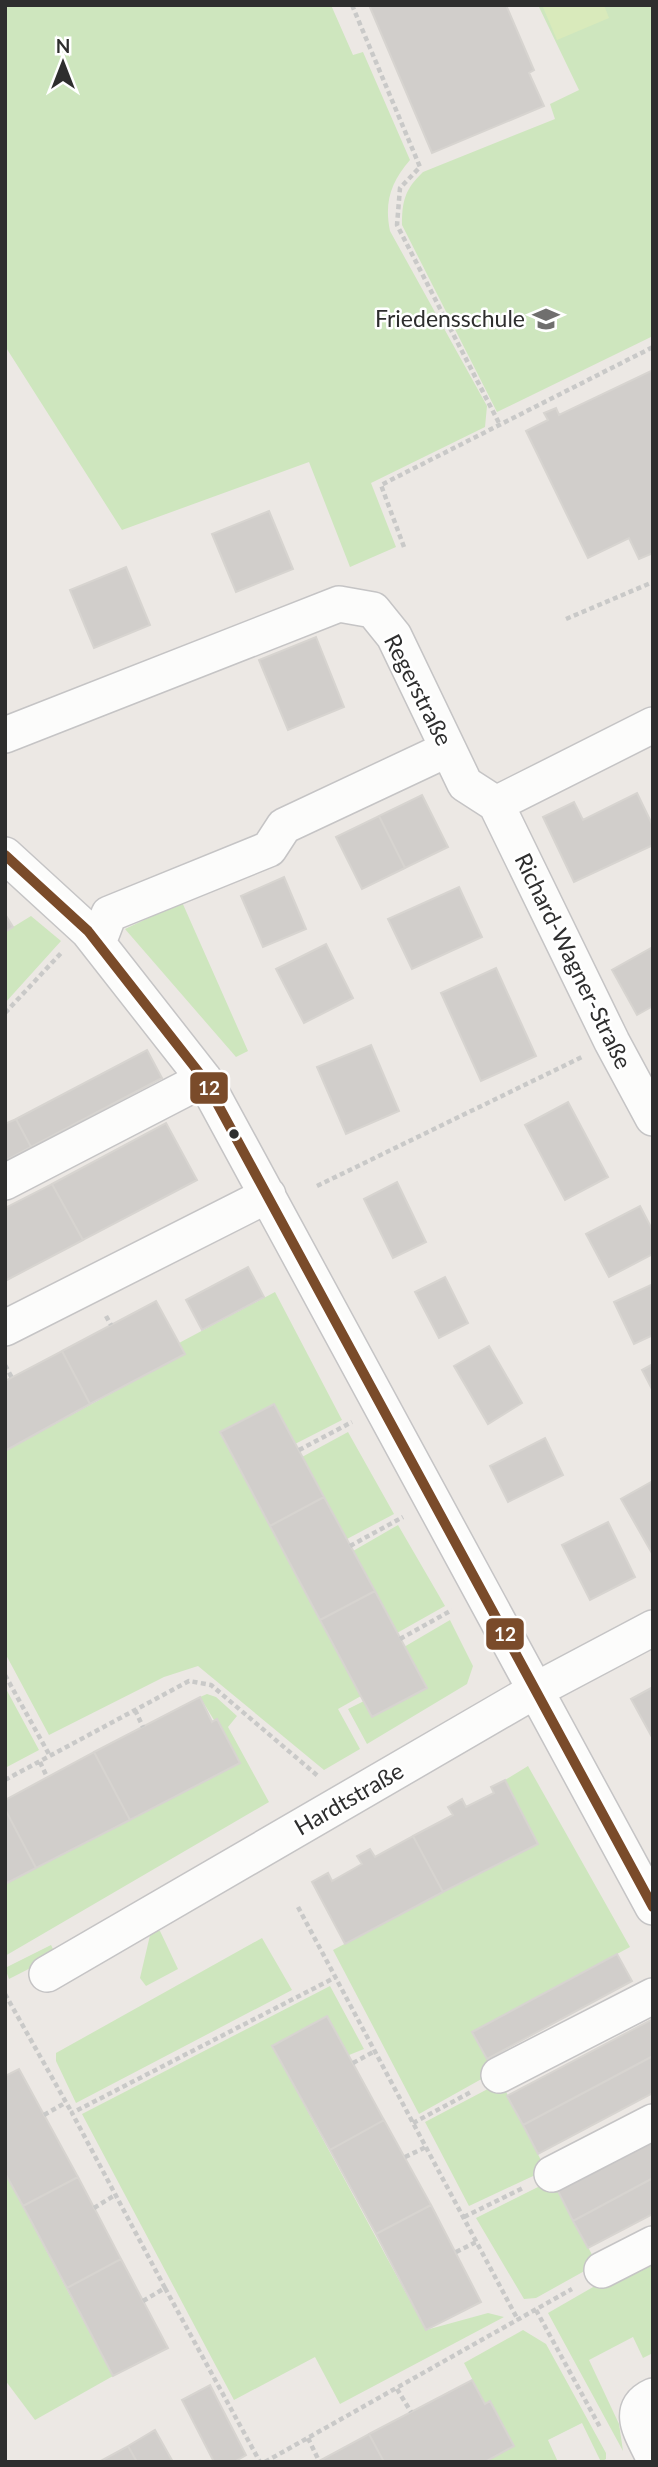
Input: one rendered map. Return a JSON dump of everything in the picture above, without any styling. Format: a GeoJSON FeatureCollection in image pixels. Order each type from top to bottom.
{"type":"FeatureCollection","features":[{"type":"Feature","properties":{"kind":"street","name":"Regerstraße"},"geometry":{"type":"LineString","coordinates":[[5,735],[339,604],[373,610],[394,636],[465,784],[496,804]]}},
{"type":"Feature","properties":{"kind":"street"},"geometry":{"type":"LineString","coordinates":[[496,804],[653,725]]}},
{"type":"Feature","properties":{"kind":"street"},"geometry":{"type":"LineString","coordinates":[[83,946],[109,914],[269,849],[284,826],[448,749]]}},
{"type":"Feature","properties":{"kind":"street","name":"Richard-Wagner-Straße"},"geometry":{"type":"LineString","coordinates":[[496,804],[651,1110]]}},
{"type":"Feature","properties":{"kind":"street"},"geometry":{"type":"LineString","coordinates":[[5,855],[83,946],[204,1079],[536,1690],[644,1871],[653,1907]]}},
{"type":"Feature","properties":{"kind":"street"},"geometry":{"type":"LineString","coordinates":[[5,1182],[204,1079]]}},
{"type":"Feature","properties":{"kind":"street"},"geometry":{"type":"LineString","coordinates":[[5,1328],[268,1195]]}},
{"type":"Feature","properties":{"kind":"street","name":"Hardtstraße"},"geometry":{"type":"LineString","coordinates":[[47,1974],[536,1690],[653,1628]]}},
{"type":"Feature","properties":{"kind":"street"},"geometry":{"type":"LineString","coordinates":[[488,2082],[653,1996]]}},
{"type":"Feature","properties":{"kind":"street"},"geometry":{"type":"LineString","coordinates":[[540,2180],[653,2122]]}},
{"type":"Feature","properties":{"kind":"street"},"geometry":{"type":"LineString","coordinates":[[592,2276],[653,2244]]}},
{"type":"Feature","properties":{"kind":"street"},"geometry":{"type":"LineString","coordinates":[[653,2396],[642,2401],[637,2407],[636,2418],[653,2456]]}},
{"type":"Feature","properties":{"kind":"path"},"geometry":{"type":"LineString","coordinates":[[352,5],[420,167],[400,188],[397,225],[500,425]]}},
{"type":"Feature","properties":{"kind":"path"},"geometry":{"type":"LineString","coordinates":[[404,547],[381,485],[653,346]]}},
{"type":"Feature","properties":{"kind":"path"},"geometry":{"type":"LineString","coordinates":[[566,619],[653,582]]}},
{"type":"Feature","properties":{"kind":"path"},"geometry":{"type":"LineString","coordinates":[[5,1013],[83,946]]}},
{"type":"Feature","properties":{"kind":"path"},"geometry":{"type":"LineString","coordinates":[[317,1186],[592,1052]]}},
{"type":"Feature","properties":{"kind":"path"},"geometry":{"type":"LineString","coordinates":[[5,1365],[12,1378]]}},
{"type":"Feature","properties":{"kind":"path"},"geometry":{"type":"LineString","coordinates":[[299,1450],[352,1421]]}},
{"type":"Feature","properties":{"kind":"path"},"geometry":{"type":"LineString","coordinates":[[350,1546],[404,1517]]}},
{"type":"Feature","properties":{"kind":"path"},"geometry":{"type":"LineString","coordinates":[[400,1639],[452,1609]]}},
{"type":"Feature","properties":{"kind":"path"},"geometry":{"type":"LineString","coordinates":[[5,1675],[50,1756]]}},
{"type":"Feature","properties":{"kind":"path"},"geometry":{"type":"LineString","coordinates":[[5,1780],[189,1681],[211,1685],[316,1772],[320,1780]]}},
{"type":"Feature","properties":{"kind":"path"},"geometry":{"type":"LineString","coordinates":[[135,1710],[143,1727]]}},
{"type":"Feature","properties":{"kind":"path"},"geometry":{"type":"LineString","coordinates":[[40,1762],[47,1777]]}},
{"type":"Feature","properties":{"kind":"path"},"geometry":{"type":"LineString","coordinates":[[298,1907],[518,2320]]}},
{"type":"Feature","properties":{"kind":"path"},"geometry":{"type":"LineString","coordinates":[[72,2113],[336,1977]]}},
{"type":"Feature","properties":{"kind":"path"},"geometry":{"type":"LineString","coordinates":[[5,1993],[260,2462]]}},
{"type":"Feature","properties":{"kind":"path"},"geometry":{"type":"LineString","coordinates":[[353,2063],[375,2051]]}},
{"type":"Feature","properties":{"kind":"path"},"geometry":{"type":"LineString","coordinates":[[413,2123],[488,2082]]}},
{"type":"Feature","properties":{"kind":"path"},"geometry":{"type":"LineString","coordinates":[[44,2115],[65,2103]]}},
{"type":"Feature","properties":{"kind":"path"},"geometry":{"type":"LineString","coordinates":[[405,2157],[426,2147]]}},
{"type":"Feature","properties":{"kind":"path"},"geometry":{"type":"LineString","coordinates":[[464,2217],[540,2180]]}},
{"type":"Feature","properties":{"kind":"path"},"geometry":{"type":"LineString","coordinates":[[94,2208],[115,2195]]}},
{"type":"Feature","properties":{"kind":"path"},"geometry":{"type":"LineString","coordinates":[[456,2252],[476,2242]]}},
{"type":"Feature","properties":{"kind":"path"},"geometry":{"type":"LineString","coordinates":[[265,2462],[592,2276]]}},
{"type":"Feature","properties":{"kind":"path"},"geometry":{"type":"LineString","coordinates":[[143,2301],[165,2288]]}},
{"type":"Feature","properties":{"kind":"path"},"geometry":{"type":"LineString","coordinates":[[536,2310],[606,2438]]}},
{"type":"Feature","properties":{"kind":"path"},"geometry":{"type":"LineString","coordinates":[[397,2389],[411,2412]]}},
{"type":"Feature","properties":{"kind":"path"},"geometry":{"type":"LineString","coordinates":[[308,2438],[319,2461]]}},
{"type":"Feature","properties":{"kind":"green space"},"geometry":{"type":"Polygon","coordinates":[[[5,5],[331,5],[353,55],[363,52],[410,160],[398,176],[391,193],[388,211],[390,231],[487,406],[485,427],[371,483],[396,547],[350,567],[309,462],[122,530],[5,346],[5,5]]]}},
{"type":"Feature","properties":{"kind":"green space"},"geometry":{"type":"Polygon","coordinates":[[[538,5],[653,5],[653,336],[497,412],[402,225],[403,209],[408,190],[423,172],[555,119],[550,104],[579,90],[538,5]]]}},
{"type":"Feature","properties":{"kind":"green space"},"geometry":{"type":"Polygon","coordinates":[[[542,5],[604,5],[609,18],[557,40],[542,5]]]}},
{"type":"Feature","properties":{"kind":"green space"},"geometry":{"type":"Polygon","coordinates":[[[182,902],[248,1051],[236,1057],[125,929],[182,902]]]}},
{"type":"Feature","properties":{"kind":"green space"},"geometry":{"type":"Polygon","coordinates":[[[31,916],[61,941],[5,1003],[5,932],[31,916]]]}},
{"type":"Feature","properties":{"kind":"green space"},"geometry":{"type":"Polygon","coordinates":[[[275,1292],[342,1420],[295,1444],[273,1404],[220,1433],[361,1696],[338,1709],[360,1749],[324,1770],[198,1666],[164,1677],[49,1735],[5,1653],[5,1451],[184,1354],[179,1343],[275,1292]]]}},
{"type":"Feature","properties":{"kind":"green space"},"geometry":{"type":"Polygon","coordinates":[[[348,1432],[394,1514],[347,1539],[302,1457],[348,1432]]]}},
{"type":"Feature","properties":{"kind":"green space"},"geometry":{"type":"Polygon","coordinates":[[[398,1525],[445,1606],[397,1633],[353,1551],[398,1525]]]}},
{"type":"Feature","properties":{"kind":"green space"},"geometry":{"type":"Polygon","coordinates":[[[450,1620],[473,1666],[467,1684],[367,1744],[348,1709],[364,1701],[372,1717],[426,1688],[404,1647],[450,1620]]]}},
{"type":"Feature","properties":{"kind":"green space"},"geometry":{"type":"Polygon","coordinates":[[[5,1687],[39,1750],[5,1768],[5,1687]]]}},
{"type":"Feature","properties":{"kind":"green space"},"geometry":{"type":"Polygon","coordinates":[[[207,1694],[216,1697],[237,1716],[228,1727],[269,1802],[5,1956],[5,1884],[240,1763],[200,1697],[207,1694]]]}},
{"type":"Feature","properties":{"kind":"green space"},"geometry":{"type":"Polygon","coordinates":[[[528,1766],[630,1947],[472,2032],[494,2072],[419,2114],[333,1950],[443,1892],[505,1780],[528,1766]]]}},
{"type":"Feature","properties":{"kind":"green space"},"geometry":{"type":"Polygon","coordinates":[[[151,1931],[160,1931],[178,1969],[146,1986],[140,1978],[151,1931]]]}},
{"type":"Feature","properties":{"kind":"green space"},"geometry":{"type":"Polygon","coordinates":[[[262,1938],[292,1990],[76,2103],[56,2061],[56,2053],[262,1938]]]}},
{"type":"Feature","properties":{"kind":"green space"},"geometry":{"type":"Polygon","coordinates":[[[51,1945],[56,1955],[9,1979],[5,1968],[51,1945]]]}},
{"type":"Feature","properties":{"kind":"green space"},"geometry":{"type":"Polygon","coordinates":[[[330,1986],[364,2049],[349,2055],[327,2016],[273,2047],[426,2330],[488,2313],[504,2317],[340,2404],[315,2357],[234,2400],[82,2114],[330,1986]]]}},
{"type":"Feature","properties":{"kind":"green space"},"geometry":{"type":"Polygon","coordinates":[[[501,2082],[546,2170],[469,2206],[425,2122],[501,2082]]]}},
{"type":"Feature","properties":{"kind":"green space"},"geometry":{"type":"Polygon","coordinates":[[[5,2173],[113,2376],[35,2420],[5,2380],[5,2173]]]}},
{"type":"Feature","properties":{"kind":"green space"},"geometry":{"type":"Polygon","coordinates":[[[552,2180],[597,2264],[536,2298],[524,2299],[476,2218],[552,2180]]]}},
{"type":"Feature","properties":{"kind":"green space"},"geometry":{"type":"Polygon","coordinates":[[[653,2262],[653,2353],[643,2358],[633,2337],[589,2360],[619,2424],[623,2451],[548,2313],[607,2279],[653,2262]]]}},
{"type":"Feature","properties":{"kind":"green space"},"geometry":{"type":"Polygon","coordinates":[[[523,2330],[546,2344],[606,2453],[606,2459],[601,2462],[582,2423],[548,2440],[558,2462],[485,2462],[514,2446],[490,2402],[485,2404],[464,2363],[523,2330]]]}},
{"type":"Feature","properties":{"kind":"building"},"geometry":{"type":"Polygon","coordinates":[[[369,5],[506,5],[534,70],[529,73],[544,106],[432,153],[369,5]]]}},
{"type":"Feature","properties":{"kind":"building"},"geometry":{"type":"Polygon","coordinates":[[[653,370],[653,553],[639,559],[629,538],[588,558],[526,431],[548,420],[544,413],[556,408],[559,415],[653,370]]]}},
{"type":"Feature","properties":{"kind":"building"},"geometry":{"type":"Polygon","coordinates":[[[269,511],[293,569],[236,592],[212,534],[269,511]]]}},
{"type":"Feature","properties":{"kind":"building"},"geometry":{"type":"Polygon","coordinates":[[[126,567],[150,625],[94,648],[70,590],[126,567]]]}},
{"type":"Feature","properties":{"kind":"building"},"geometry":{"type":"Polygon","coordinates":[[[316,637],[344,707],[288,730],[259,660],[316,637]]]}},
{"type":"Feature","properties":{"kind":"building"},"geometry":{"type":"Polygon","coordinates":[[[637,793],[653,826],[653,845],[574,882],[543,817],[574,802],[583,820],[637,793]]]}},
{"type":"Feature","properties":{"kind":"building"},"geometry":{"type":"Polygon","coordinates":[[[422,795],[448,847],[405,868],[379,816],[422,795]]]}},
{"type":"Feature","properties":{"kind":"building"},"geometry":{"type":"Polygon","coordinates":[[[379,816],[405,868],[362,889],[336,837],[379,816]]]}},
{"type":"Feature","properties":{"kind":"building"},"geometry":{"type":"Polygon","coordinates":[[[284,877],[306,929],[263,947],[241,896],[284,877]]]}},
{"type":"Feature","properties":{"kind":"building"},"geometry":{"type":"Polygon","coordinates":[[[459,887],[482,937],[412,969],[388,919],[459,887]]]}},
{"type":"Feature","properties":{"kind":"building"},"geometry":{"type":"Polygon","coordinates":[[[5,914],[13,927],[5,932],[5,914]]]}},
{"type":"Feature","properties":{"kind":"building"},"geometry":{"type":"Polygon","coordinates":[[[326,944],[353,998],[304,1023],[276,969],[326,944]]]}},
{"type":"Feature","properties":{"kind":"building"},"geometry":{"type":"Polygon","coordinates":[[[653,947],[653,1006],[637,1015],[612,970],[653,947]]]}},
{"type":"Feature","properties":{"kind":"building"},"geometry":{"type":"Polygon","coordinates":[[[496,968],[536,1056],[481,1081],[441,993],[496,968]]]}},
{"type":"Feature","properties":{"kind":"building"},"geometry":{"type":"Polygon","coordinates":[[[371,1045],[399,1111],[346,1134],[317,1067],[371,1045]]]}},
{"type":"Feature","properties":{"kind":"building"},"geometry":{"type":"Polygon","coordinates":[[[147,1050],[162,1078],[31,1147],[16,1119],[147,1050]]]}},
{"type":"Feature","properties":{"kind":"building"},"geometry":{"type":"Polygon","coordinates":[[[568,1102],[608,1177],[565,1200],[525,1125],[568,1102]]]}},
{"type":"Feature","properties":{"kind":"building"},"geometry":{"type":"Polygon","coordinates":[[[16,1119],[31,1147],[5,1161],[5,1124],[16,1119]]]}},
{"type":"Feature","properties":{"kind":"building"},"geometry":{"type":"Polygon","coordinates":[[[166,1123],[197,1180],[83,1240],[52,1184],[166,1123]]]}},
{"type":"Feature","properties":{"kind":"building"},"geometry":{"type":"Polygon","coordinates":[[[397,1182],[426,1242],[393,1258],[364,1199],[397,1182]]]}},
{"type":"Feature","properties":{"kind":"building"},"geometry":{"type":"Polygon","coordinates":[[[52,1184],[83,1240],[5,1281],[5,1208],[52,1184]]]}},
{"type":"Feature","properties":{"kind":"building"},"geometry":{"type":"Polygon","coordinates":[[[640,1206],[653,1231],[653,1254],[609,1277],[586,1234],[640,1206]]]}},
{"type":"Feature","properties":{"kind":"building"},"geometry":{"type":"Polygon","coordinates":[[[248,1267],[264,1297],[202,1330],[186,1300],[248,1267]]]}},
{"type":"Feature","properties":{"kind":"building"},"geometry":{"type":"Polygon","coordinates":[[[445,1277],[468,1323],[439,1338],[415,1292],[445,1277]]]}},
{"type":"Feature","properties":{"kind":"building"},"geometry":{"type":"Polygon","coordinates":[[[653,1284],[653,1335],[634,1344],[614,1302],[653,1284]]]}},
{"type":"Feature","properties":{"kind":"building"},"geometry":{"type":"Polygon","coordinates":[[[156,1301],[185,1354],[90,1404],[62,1351],[156,1301]]]}},
{"type":"Feature","properties":{"kind":"building"},"geometry":{"type":"Polygon","coordinates":[[[489,1346],[522,1403],[488,1424],[454,1366],[489,1346]]]}},
{"type":"Feature","properties":{"kind":"building"},"geometry":{"type":"Polygon","coordinates":[[[62,1351],[90,1404],[5,1451],[5,1381],[62,1351]]]}},
{"type":"Feature","properties":{"kind":"building"},"geometry":{"type":"Polygon","coordinates":[[[653,1364],[653,1391],[642,1370],[653,1364]]]}},
{"type":"Feature","properties":{"kind":"building"},"geometry":{"type":"Polygon","coordinates":[[[274,1404],[324,1497],[270,1526],[220,1432],[274,1404]]]}},
{"type":"Feature","properties":{"kind":"building"},"geometry":{"type":"Polygon","coordinates":[[[545,1438],[563,1475],[508,1502],[490,1466],[545,1438]]]}},
{"type":"Feature","properties":{"kind":"building"},"geometry":{"type":"Polygon","coordinates":[[[653,1481],[653,1555],[621,1499],[653,1481]]]}},
{"type":"Feature","properties":{"kind":"building"},"geometry":{"type":"Polygon","coordinates":[[[324,1497],[375,1591],[320,1620],[270,1526],[324,1497]]]}},
{"type":"Feature","properties":{"kind":"building"},"geometry":{"type":"Polygon","coordinates":[[[608,1522],[635,1577],[590,1600],[562,1545],[608,1522]]]}},
{"type":"Feature","properties":{"kind":"building"},"geometry":{"type":"Polygon","coordinates":[[[375,1591],[427,1688],[372,1717],[320,1620],[375,1591]]]}},
{"type":"Feature","properties":{"kind":"building"},"geometry":{"type":"Polygon","coordinates":[[[653,1687],[653,1739],[631,1699],[653,1687]]]}},
{"type":"Feature","properties":{"kind":"building"},"geometry":{"type":"Polygon","coordinates":[[[200,1697],[212,1722],[217,1719],[240,1763],[130,1820],[94,1752],[200,1697]]]}},
{"type":"Feature","properties":{"kind":"building"},"geometry":{"type":"Polygon","coordinates":[[[94,1752],[130,1820],[36,1868],[5,1809],[5,1800],[94,1752]]]}},
{"type":"Feature","properties":{"kind":"building"},"geometry":{"type":"Polygon","coordinates":[[[505,1780],[538,1844],[443,1892],[413,1836],[453,1815],[448,1807],[462,1799],[466,1807],[494,1793],[491,1787],[505,1780]]]}},
{"type":"Feature","properties":{"kind":"building"},"geometry":{"type":"Polygon","coordinates":[[[5,1809],[36,1868],[5,1884],[5,1809]]]}},
{"type":"Feature","properties":{"kind":"building"},"geometry":{"type":"Polygon","coordinates":[[[413,1836],[443,1892],[345,1944],[312,1882],[328,1873],[332,1881],[362,1864],[357,1856],[370,1849],[375,1857],[413,1836]]]}},
{"type":"Feature","properties":{"kind":"building"},"geometry":{"type":"Polygon","coordinates":[[[617,1954],[632,1981],[487,2059],[472,2032],[617,1954]]]}},
{"type":"Feature","properties":{"kind":"building"},"geometry":{"type":"Polygon","coordinates":[[[327,2016],[384,2120],[330,2150],[272,2046],[327,2016]]]}},
{"type":"Feature","properties":{"kind":"building"},"geometry":{"type":"Polygon","coordinates":[[[651,2020],[653,2056],[523,2125],[507,2096],[651,2020]]]}},
{"type":"Feature","properties":{"kind":"building"},"geometry":{"type":"Polygon","coordinates":[[[653,2056],[653,2093],[538,2154],[523,2125],[653,2056]]]}},
{"type":"Feature","properties":{"kind":"building"},"geometry":{"type":"Polygon","coordinates":[[[19,2069],[78,2177],[23,2206],[5,2173],[5,2076],[19,2069]]]}},
{"type":"Feature","properties":{"kind":"building"},"geometry":{"type":"Polygon","coordinates":[[[384,2120],[431,2205],[376,2234],[330,2150],[384,2120]]]}},
{"type":"Feature","properties":{"kind":"building"},"geometry":{"type":"Polygon","coordinates":[[[653,2141],[653,2178],[573,2221],[558,2191],[653,2141]]]}},
{"type":"Feature","properties":{"kind":"building"},"geometry":{"type":"Polygon","coordinates":[[[78,2177],[121,2259],[67,2288],[23,2206],[78,2177]]]}},
{"type":"Feature","properties":{"kind":"building"},"geometry":{"type":"Polygon","coordinates":[[[653,2178],[653,2214],[588,2248],[573,2221],[653,2178]]]}},
{"type":"Feature","properties":{"kind":"building"},"geometry":{"type":"Polygon","coordinates":[[[431,2205],[481,2302],[426,2330],[376,2234],[431,2205]]]}},
{"type":"Feature","properties":{"kind":"building"},"geometry":{"type":"Polygon","coordinates":[[[121,2259],[168,2348],[113,2376],[67,2288],[121,2259]]]}},
{"type":"Feature","properties":{"kind":"building"},"geometry":{"type":"Polygon","coordinates":[[[472,2380],[485,2404],[490,2401],[514,2446],[485,2462],[384,2462],[369,2434],[472,2380]]]}},
{"type":"Feature","properties":{"kind":"building"},"geometry":{"type":"Polygon","coordinates":[[[210,2385],[246,2455],[234,2462],[214,2462],[182,2400],[210,2385]]]}},
{"type":"Feature","properties":{"kind":"building"},"geometry":{"type":"Polygon","coordinates":[[[155,2430],[173,2462],[137,2462],[128,2446],[155,2430]]]}},
{"type":"Feature","properties":{"kind":"building"},"geometry":{"type":"Polygon","coordinates":[[[369,2434],[384,2462],[318,2462],[319,2461],[369,2434]]]}},
{"type":"Feature","properties":{"kind":"building"},"geometry":{"type":"Polygon","coordinates":[[[128,2446],[137,2462],[99,2462],[128,2446]]]}},
{"type":"Feature","properties":{"kind":"transit line","name":"12"},"geometry":{"type":"LineString","coordinates":[[5,855],[88,931],[204,1079],[653,1907]]}},
{"type":"Feature","properties":{"kind":"place","name":"Friedensschule"},"geometry":{"type":"Point","coordinates":[546,319]}}]}
